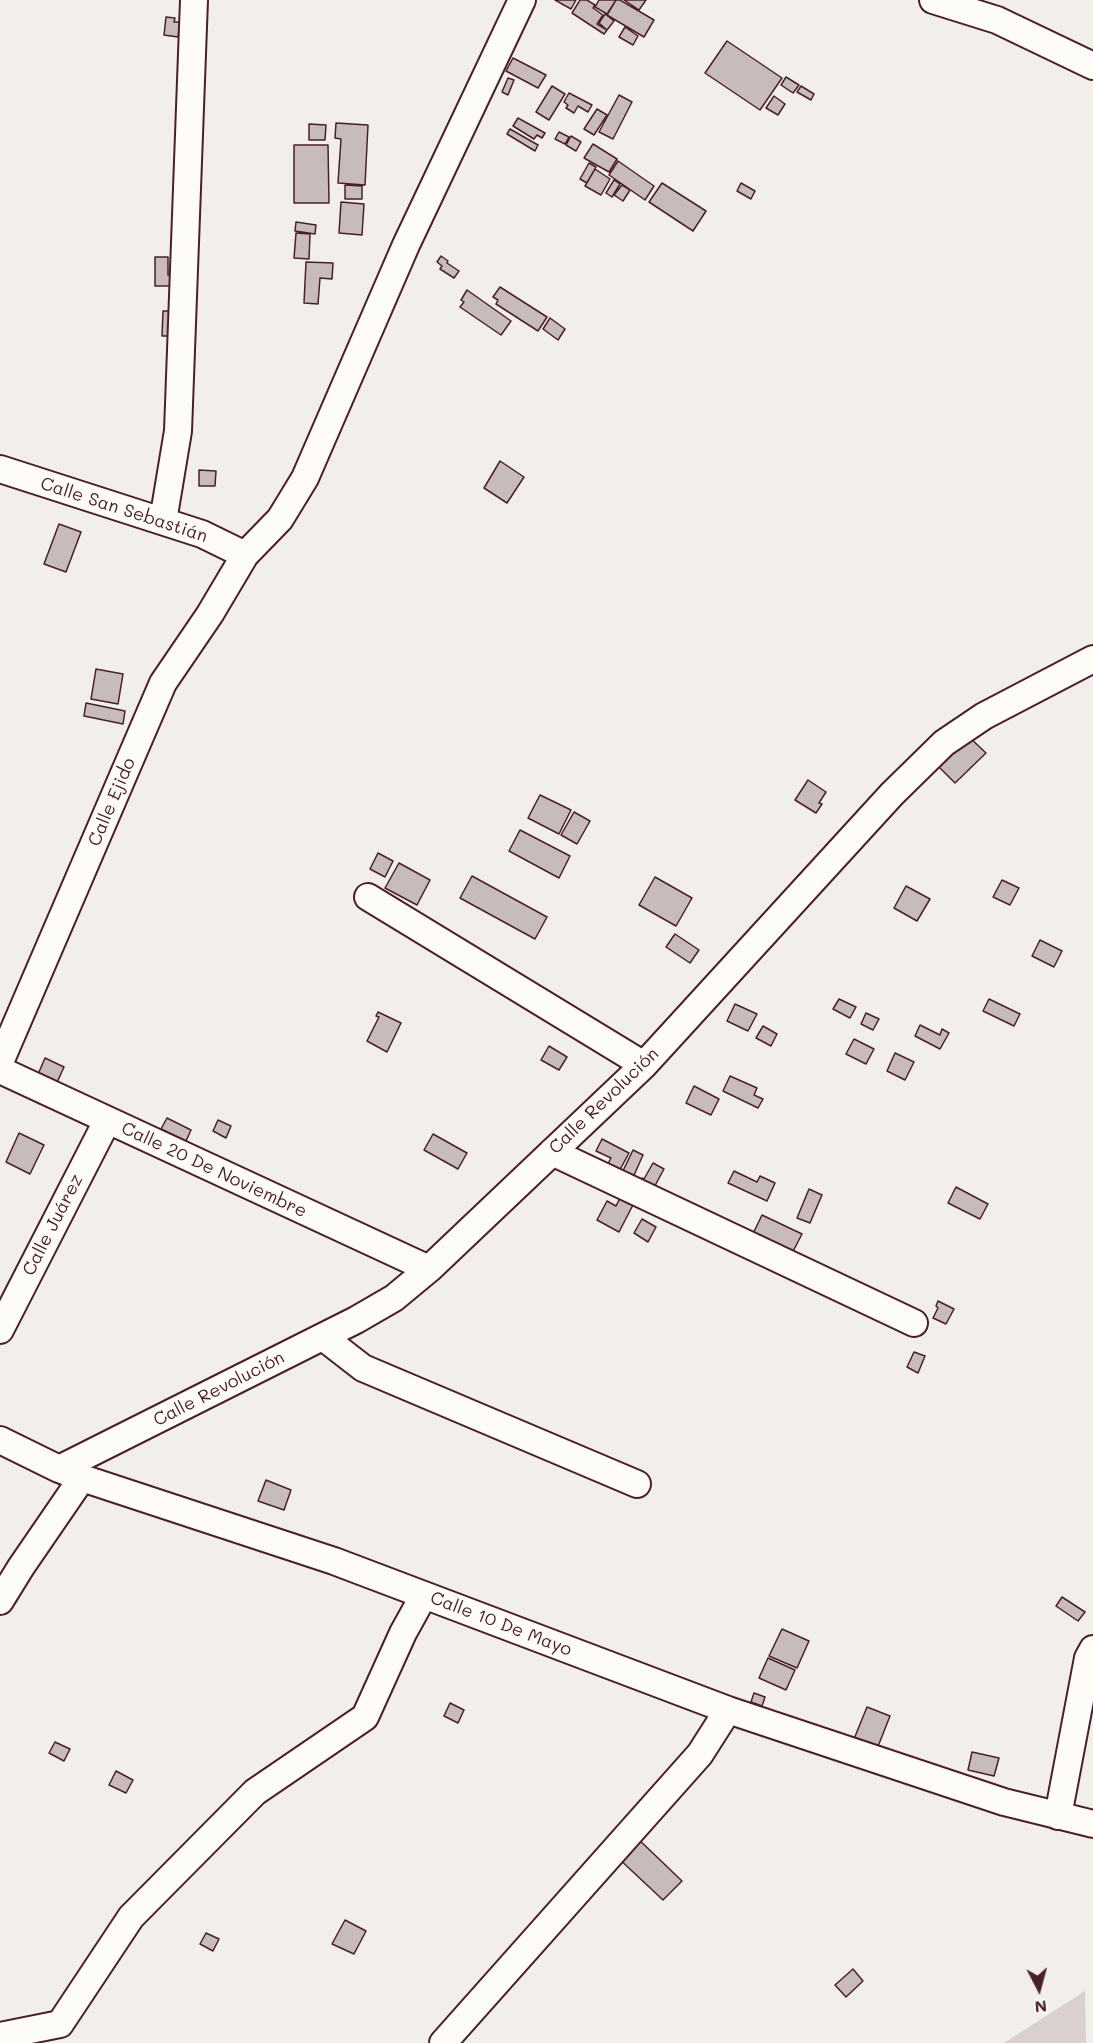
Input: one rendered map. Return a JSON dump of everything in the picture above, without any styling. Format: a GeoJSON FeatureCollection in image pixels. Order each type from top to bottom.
{"type":"FeatureCollection","features":[{"type":"Feature","properties":{"kind":"street"},"geometry":{"type":"LineString","coordinates":[[163,521],[178,431],[195,0]]}},
{"type":"Feature","properties":{"kind":"street","name":"Calle Ejido"},"geometry":{"type":"LineString","coordinates":[[0,1062],[163,683],[210,614],[246,555],[280,519],[305,478],[406,245],[522,0]]}},
{"type":"Feature","properties":{"kind":"street"},"geometry":{"type":"LineString","coordinates":[[933,0],[998,20],[1093,66]]}},
{"type":"Feature","properties":{"kind":"street","name":"Calle San Sebastián"},"geometry":{"type":"LineString","coordinates":[[0,470],[202,534],[246,555]]}},
{"type":"Feature","properties":{"kind":"street","name":"Calle Revolución"},"geometry":{"type":"LineString","coordinates":[[59,1469],[323,1337],[394,1298],[429,1269],[644,1065],[892,794],[944,742],[984,716],[1093,659]]}},
{"type":"Feature","properties":{"kind":"street"},"geometry":{"type":"LineString","coordinates":[[368,897],[644,1065]]}},
{"type":"Feature","properties":{"kind":"street","name":"Calle 20 De Noviembre"},"geometry":{"type":"LineString","coordinates":[[0,1070],[429,1269]]}},
{"type":"Feature","properties":{"kind":"street","name":"Calle Juárez"},"geometry":{"type":"LineString","coordinates":[[0,1330],[107,1120]]}},
{"type":"Feature","properties":{"kind":"street"},"geometry":{"type":"LineString","coordinates":[[552,1152],[914,1323]]}},
{"type":"Feature","properties":{"kind":"street"},"geometry":{"type":"LineString","coordinates":[[323,1337],[363,1368],[637,1485]]}},
{"type":"Feature","properties":{"kind":"street","name":"Calle 10 De Mayo"},"geometry":{"type":"LineString","coordinates":[[0,1440],[82,1478],[334,1561],[728,1710],[1004,1802],[1093,1824]]}},
{"type":"Feature","properties":{"kind":"street"},"geometry":{"type":"LineString","coordinates":[[0,1601],[82,1478]]}},
{"type":"Feature","properties":{"kind":"street"},"geometry":{"type":"LineString","coordinates":[[0,2036],[60,2024],[132,1917],[255,1792],[365,1717],[403,1633],[424,1595]]}},
{"type":"Feature","properties":{"kind":"street"},"geometry":{"type":"LineString","coordinates":[[1058,1815],[1088,1658],[1093,1650]]}},
{"type":"Feature","properties":{"kind":"street"},"geometry":{"type":"LineString","coordinates":[[443,2043],[700,1754],[728,1710]]}},
{"type":"Feature","properties":{"kind":"shaded area"},"geometry":{"type":"Polygon","coordinates":[[[1085,1991],[1086,2043],[1004,2043],[1085,1991]]]}},
{"type":"Feature","properties":{"kind":"building"},"geometry":{"type":"Polygon","coordinates":[[[555,0],[576,0],[571,9],[555,0]]]}},
{"type":"Feature","properties":{"kind":"building"},"geometry":{"type":"Polygon","coordinates":[[[580,0],[587,0],[595,5],[593,8],[603,15],[597,24],[607,30],[604,34],[572,13],[580,0]]]}},
{"type":"Feature","properties":{"kind":"building"},"geometry":{"type":"Polygon","coordinates":[[[599,0],[616,0],[607,14],[595,7],[599,0]]]}},
{"type":"Feature","properties":{"kind":"building"},"geometry":{"type":"Polygon","coordinates":[[[616,0],[620,0],[654,20],[644,37],[607,15],[616,0]]]}},
{"type":"Feature","properties":{"kind":"building"},"geometry":{"type":"Polygon","coordinates":[[[624,0],[646,0],[639,10],[624,0]]]}},
{"type":"Feature","properties":{"kind":"building"},"geometry":{"type":"Polygon","coordinates":[[[605,14],[614,21],[607,30],[599,23],[605,14]]]}},
{"type":"Feature","properties":{"kind":"building"},"geometry":{"type":"Polygon","coordinates":[[[166,17],[175,18],[174,22],[180,22],[178,37],[164,35],[166,17]]]}},
{"type":"Feature","properties":{"kind":"building"},"geometry":{"type":"Polygon","coordinates":[[[625,27],[638,36],[633,45],[619,37],[625,27]]]}},
{"type":"Feature","properties":{"kind":"building"},"geometry":{"type":"Polygon","coordinates":[[[727,41],[782,78],[760,110],[705,73],[727,41]]]}},
{"type":"Feature","properties":{"kind":"building"},"geometry":{"type":"Polygon","coordinates":[[[513,58],[546,75],[538,88],[506,71],[513,58]]]}},
{"type":"Feature","properties":{"kind":"building"},"geometry":{"type":"Polygon","coordinates":[[[786,77],[799,85],[793,93],[781,85],[786,77]]]}},
{"type":"Feature","properties":{"kind":"building"},"geometry":{"type":"Polygon","coordinates":[[[508,78],[514,80],[508,95],[502,92],[508,78]]]}},
{"type":"Feature","properties":{"kind":"building"},"geometry":{"type":"Polygon","coordinates":[[[552,86],[565,94],[549,120],[536,112],[552,86]]]}},
{"type":"Feature","properties":{"kind":"building"},"geometry":{"type":"Polygon","coordinates":[[[801,86],[814,94],[811,100],[797,92],[801,86]]]}},
{"type":"Feature","properties":{"kind":"building"},"geometry":{"type":"Polygon","coordinates":[[[569,93],[592,105],[588,112],[578,106],[574,113],[566,108],[568,105],[564,102],[569,93]]]}},
{"type":"Feature","properties":{"kind":"building"},"geometry":{"type":"Polygon","coordinates":[[[619,95],[632,102],[613,139],[599,132],[619,95]]]}},
{"type":"Feature","properties":{"kind":"building"},"geometry":{"type":"Polygon","coordinates":[[[774,96],[785,104],[778,115],[766,108],[774,96]]]}},
{"type":"Feature","properties":{"kind":"building"},"geometry":{"type":"Polygon","coordinates":[[[597,109],[607,115],[594,135],[584,129],[597,109]]]}},
{"type":"Feature","properties":{"kind":"building"},"geometry":{"type":"Polygon","coordinates":[[[518,118],[545,133],[542,138],[537,135],[534,139],[513,126],[518,118]]]}},
{"type":"Feature","properties":{"kind":"building"},"geometry":{"type":"Polygon","coordinates":[[[336,123],[368,125],[365,185],[338,183],[341,139],[335,138],[336,123]]]}},
{"type":"Feature","properties":{"kind":"building"},"geometry":{"type":"Polygon","coordinates":[[[309,124],[326,125],[325,140],[309,140],[309,124]]]}},
{"type":"Feature","properties":{"kind":"building"},"geometry":{"type":"Polygon","coordinates":[[[510,129],[538,145],[535,151],[507,134],[510,129]]]}},
{"type":"Feature","properties":{"kind":"building"},"geometry":{"type":"Polygon","coordinates":[[[559,132],[569,137],[565,144],[555,139],[559,132]]]}},
{"type":"Feature","properties":{"kind":"building"},"geometry":{"type":"Polygon","coordinates":[[[571,136],[581,142],[576,151],[566,145],[571,136]]]}},
{"type":"Feature","properties":{"kind":"building"},"geometry":{"type":"Polygon","coordinates":[[[593,144],[617,159],[609,172],[584,158],[593,144]]]}},
{"type":"Feature","properties":{"kind":"building"},"geometry":{"type":"Polygon","coordinates":[[[294,145],[328,145],[329,203],[294,203],[294,145]]]}},
{"type":"Feature","properties":{"kind":"building"},"geometry":{"type":"Polygon","coordinates":[[[618,161],[654,186],[645,200],[609,175],[618,161]]]}},
{"type":"Feature","properties":{"kind":"building"},"geometry":{"type":"Polygon","coordinates":[[[589,163],[596,167],[587,183],[580,179],[589,163]]]}},
{"type":"Feature","properties":{"kind":"building"},"geometry":{"type":"Polygon","coordinates":[[[595,169],[610,179],[601,195],[585,186],[595,169]]]}},
{"type":"Feature","properties":{"kind":"building"},"geometry":{"type":"Polygon","coordinates":[[[614,180],[620,184],[612,197],[606,193],[614,180]]]}},
{"type":"Feature","properties":{"kind":"building"},"geometry":{"type":"Polygon","coordinates":[[[662,183],[706,211],[693,231],[649,202],[662,183]]]}},
{"type":"Feature","properties":{"kind":"building"},"geometry":{"type":"Polygon","coordinates":[[[741,183],[755,191],[751,199],[737,191],[741,183]]]}},
{"type":"Feature","properties":{"kind":"building"},"geometry":{"type":"Polygon","coordinates":[[[345,185],[362,186],[362,199],[345,199],[345,185]]]}},
{"type":"Feature","properties":{"kind":"building"},"geometry":{"type":"Polygon","coordinates":[[[622,185],[630,190],[623,201],[614,195],[622,185]]]}},
{"type":"Feature","properties":{"kind":"building"},"geometry":{"type":"Polygon","coordinates":[[[341,202],[364,204],[362,235],[339,233],[341,202]]]}},
{"type":"Feature","properties":{"kind":"building"},"geometry":{"type":"Polygon","coordinates":[[[296,222],[316,225],[315,234],[295,231],[296,222]]]}},
{"type":"Feature","properties":{"kind":"building"},"geometry":{"type":"Polygon","coordinates":[[[296,233],[310,234],[309,259],[294,258],[296,233]]]}},
{"type":"Feature","properties":{"kind":"building"},"geometry":{"type":"Polygon","coordinates":[[[441,256],[459,271],[454,278],[440,269],[442,266],[437,262],[441,256]]]}},
{"type":"Feature","properties":{"kind":"building"},"geometry":{"type":"Polygon","coordinates":[[[155,257],[168,257],[168,275],[176,275],[175,286],[155,286],[155,257]]]}},
{"type":"Feature","properties":{"kind":"building"},"geometry":{"type":"Polygon","coordinates":[[[306,262],[333,263],[332,279],[320,278],[318,304],[304,303],[306,262]]]}},
{"type":"Feature","properties":{"kind":"building"},"geometry":{"type":"Polygon","coordinates":[[[500,287],[547,317],[538,331],[496,304],[498,300],[493,297],[500,287]]]}},
{"type":"Feature","properties":{"kind":"building"},"geometry":{"type":"Polygon","coordinates":[[[467,290],[511,321],[501,335],[460,307],[467,290]]]}},
{"type":"Feature","properties":{"kind":"building"},"geometry":{"type":"Polygon","coordinates":[[[163,311],[174,311],[173,336],[162,336],[163,311]]]}},
{"type":"Feature","properties":{"kind":"building"},"geometry":{"type":"Polygon","coordinates":[[[550,318],[565,329],[558,340],[543,329],[550,318]]]}},
{"type":"Feature","properties":{"kind":"building"},"geometry":{"type":"Polygon","coordinates":[[[500,461],[524,477],[507,503],[484,488],[500,461]]]}},
{"type":"Feature","properties":{"kind":"building"},"geometry":{"type":"Polygon","coordinates":[[[199,470],[216,471],[215,486],[199,486],[199,470]]]}},
{"type":"Feature","properties":{"kind":"building"},"geometry":{"type":"Polygon","coordinates":[[[59,524],[81,532],[66,572],[44,564],[59,524]]]}},
{"type":"Feature","properties":{"kind":"building"},"geometry":{"type":"Polygon","coordinates":[[[96,669],[123,674],[118,704],[91,699],[96,669]]]}},
{"type":"Feature","properties":{"kind":"building"},"geometry":{"type":"Polygon","coordinates":[[[86,703],[125,711],[123,724],[84,716],[86,703]]]}},
{"type":"Feature","properties":{"kind":"building"},"geometry":{"type":"Polygon","coordinates":[[[967,735],[986,753],[955,783],[937,765],[967,735]]]}},
{"type":"Feature","properties":{"kind":"building"},"geometry":{"type":"Polygon","coordinates":[[[808,780],[826,792],[816,813],[795,800],[808,780]]]}},
{"type":"Feature","properties":{"kind":"building"},"geometry":{"type":"Polygon","coordinates":[[[540,795],[571,810],[559,834],[528,818],[540,795]]]}},
{"type":"Feature","properties":{"kind":"building"},"geometry":{"type":"Polygon","coordinates":[[[574,812],[590,821],[577,844],[561,835],[574,812]]]}},
{"type":"Feature","properties":{"kind":"building"},"geometry":{"type":"Polygon","coordinates":[[[520,830],[570,856],[559,878],[509,851],[520,830]]]}},
{"type":"Feature","properties":{"kind":"building"},"geometry":{"type":"Polygon","coordinates":[[[378,853],[393,861],[385,877],[370,869],[378,853]]]}},
{"type":"Feature","properties":{"kind":"building"},"geometry":{"type":"Polygon","coordinates":[[[399,863],[430,880],[417,905],[385,888],[399,863]]]}},
{"type":"Feature","properties":{"kind":"building"},"geometry":{"type":"Polygon","coordinates":[[[472,876],[547,917],[535,939],[460,898],[472,876]]]}},
{"type":"Feature","properties":{"kind":"building"},"geometry":{"type":"Polygon","coordinates":[[[655,877],[692,898],[676,926],[639,905],[655,877]]]}},
{"type":"Feature","properties":{"kind":"building"},"geometry":{"type":"Polygon","coordinates":[[[1002,880],[1019,888],[1010,905],[993,897],[1002,880]]]}},
{"type":"Feature","properties":{"kind":"building"},"geometry":{"type":"Polygon","coordinates":[[[906,886],[930,899],[917,921],[894,908],[906,886]]]}},
{"type":"Feature","properties":{"kind":"building"},"geometry":{"type":"Polygon","coordinates":[[[675,934],[699,950],[690,963],[666,947],[675,934]]]}},
{"type":"Feature","properties":{"kind":"building"},"geometry":{"type":"Polygon","coordinates":[[[1040,940],[1062,951],[1054,967],[1032,956],[1040,940]]]}},
{"type":"Feature","properties":{"kind":"building"},"geometry":{"type":"Polygon","coordinates":[[[839,999],[856,1007],[850,1018],[833,1009],[839,999]]]}},
{"type":"Feature","properties":{"kind":"building"},"geometry":{"type":"Polygon","coordinates":[[[989,999],[1020,1014],[1014,1026],[983,1011],[989,999]]]}},
{"type":"Feature","properties":{"kind":"building"},"geometry":{"type":"Polygon","coordinates":[[[735,1004],[757,1014],[748,1031],[727,1021],[735,1004]]]}},
{"type":"Feature","properties":{"kind":"building"},"geometry":{"type":"Polygon","coordinates":[[[378,1012],[401,1023],[387,1052],[367,1041],[379,1017],[376,1016],[378,1012]]]}},
{"type":"Feature","properties":{"kind":"building"},"geometry":{"type":"Polygon","coordinates":[[[866,1013],[879,1019],[873,1030],[861,1024],[866,1013]]]}},
{"type":"Feature","properties":{"kind":"building"},"geometry":{"type":"Polygon","coordinates":[[[920,1025],[940,1035],[942,1029],[949,1033],[940,1049],[915,1036],[920,1025]]]}},
{"type":"Feature","properties":{"kind":"building"},"geometry":{"type":"Polygon","coordinates":[[[763,1026],[777,1034],[771,1046],[756,1038],[763,1026]]]}},
{"type":"Feature","properties":{"kind":"building"},"geometry":{"type":"Polygon","coordinates":[[[854,1039],[874,1049],[866,1064],[846,1054],[854,1039]]]}},
{"type":"Feature","properties":{"kind":"building"},"geometry":{"type":"Polygon","coordinates":[[[549,1046],[567,1057],[559,1070],[541,1060],[549,1046]]]}},
{"type":"Feature","properties":{"kind":"building"},"geometry":{"type":"Polygon","coordinates":[[[895,1053],[914,1062],[905,1080],[887,1071],[895,1053]]]}},
{"type":"Feature","properties":{"kind":"building"},"geometry":{"type":"Polygon","coordinates":[[[45,1058],[64,1067],[55,1087],[36,1079],[45,1058]]]}},
{"type":"Feature","properties":{"kind":"building"},"geometry":{"type":"Polygon","coordinates":[[[730,1076],[757,1088],[754,1095],[763,1099],[758,1108],[723,1091],[730,1076]]]}},
{"type":"Feature","properties":{"kind":"building"},"geometry":{"type":"Polygon","coordinates":[[[694,1086],[719,1099],[711,1115],[686,1103],[694,1086]]]}},
{"type":"Feature","properties":{"kind":"building"},"geometry":{"type":"Polygon","coordinates":[[[167,1118],[191,1130],[186,1141],[161,1129],[167,1118]]]}},
{"type":"Feature","properties":{"kind":"building"},"geometry":{"type":"Polygon","coordinates":[[[218,1120],[231,1126],[226,1138],[213,1131],[218,1120]]]}},
{"type":"Feature","properties":{"kind":"building"},"geometry":{"type":"Polygon","coordinates":[[[19,1133],[44,1145],[30,1174],[6,1162],[19,1133]]]}},
{"type":"Feature","properties":{"kind":"building"},"geometry":{"type":"Polygon","coordinates":[[[433,1134],[467,1153],[458,1169],[424,1150],[433,1134]]]}},
{"type":"Feature","properties":{"kind":"building"},"geometry":{"type":"Polygon","coordinates":[[[602,1139],[629,1153],[616,1177],[604,1171],[611,1158],[596,1151],[602,1139]]]}},
{"type":"Feature","properties":{"kind":"building"},"geometry":{"type":"Polygon","coordinates":[[[633,1150],[643,1155],[631,1182],[620,1177],[633,1150]]]}},
{"type":"Feature","properties":{"kind":"building"},"geometry":{"type":"Polygon","coordinates":[[[653,1163],[664,1169],[651,1193],[638,1187],[653,1163]]]}},
{"type":"Feature","properties":{"kind":"building"},"geometry":{"type":"Polygon","coordinates":[[[734,1171],[757,1182],[760,1176],[775,1183],[767,1201],[728,1183],[734,1171]]]}},
{"type":"Feature","properties":{"kind":"building"},"geometry":{"type":"Polygon","coordinates":[[[956,1187],[988,1204],[980,1219],[948,1203],[956,1187]]]}},
{"type":"Feature","properties":{"kind":"building"},"geometry":{"type":"Polygon","coordinates":[[[809,1189],[822,1195],[810,1223],[797,1218],[809,1189]]]}},
{"type":"Feature","properties":{"kind":"building"},"geometry":{"type":"Polygon","coordinates":[[[621,1196],[634,1203],[619,1232],[597,1220],[607,1201],[616,1206],[621,1196]]]}},
{"type":"Feature","properties":{"kind":"building"},"geometry":{"type":"Polygon","coordinates":[[[762,1215],[802,1234],[788,1261],[749,1242],[762,1215]]]}},
{"type":"Feature","properties":{"kind":"building"},"geometry":{"type":"Polygon","coordinates":[[[642,1219],[656,1227],[648,1242],[634,1233],[642,1219]]]}},
{"type":"Feature","properties":{"kind":"building"},"geometry":{"type":"Polygon","coordinates":[[[938,1301],[954,1309],[946,1324],[933,1318],[938,1308],[936,1306],[938,1301]]]}},
{"type":"Feature","properties":{"kind":"building"},"geometry":{"type":"Polygon","coordinates":[[[914,1352],[925,1356],[918,1373],[907,1367],[914,1352]]]}},
{"type":"Feature","properties":{"kind":"building"},"geometry":{"type":"Polygon","coordinates":[[[266,1480],[291,1490],[284,1510],[258,1501],[266,1480]]]}},
{"type":"Feature","properties":{"kind":"building"},"geometry":{"type":"Polygon","coordinates":[[[1062,1597],[1085,1612],[1078,1621],[1056,1606],[1062,1597]]]}},
{"type":"Feature","properties":{"kind":"building"},"geometry":{"type":"Polygon","coordinates":[[[782,1629],[809,1641],[797,1668],[769,1656],[782,1629]]]}},
{"type":"Feature","properties":{"kind":"building"},"geometry":{"type":"Polygon","coordinates":[[[768,1658],[795,1670],[786,1690],[759,1678],[768,1658]]]}},
{"type":"Feature","properties":{"kind":"building"},"geometry":{"type":"Polygon","coordinates":[[[754,1693],[765,1697],[762,1706],[751,1702],[754,1693]]]}},
{"type":"Feature","properties":{"kind":"building"},"geometry":{"type":"Polygon","coordinates":[[[450,1703],[464,1710],[458,1723],[444,1716],[450,1703]]]}},
{"type":"Feature","properties":{"kind":"building"},"geometry":{"type":"Polygon","coordinates":[[[867,1707],[890,1716],[877,1749],[854,1739],[867,1707]]]}},
{"type":"Feature","properties":{"kind":"building"},"geometry":{"type":"Polygon","coordinates":[[[55,1742],[70,1749],[64,1761],[49,1753],[55,1742]]]}},
{"type":"Feature","properties":{"kind":"building"},"geometry":{"type":"Polygon","coordinates":[[[972,1752],[999,1758],[994,1776],[968,1770],[972,1752]]]}},
{"type":"Feature","properties":{"kind":"building"},"geometry":{"type":"Polygon","coordinates":[[[116,1771],[133,1780],[126,1793],[109,1785],[116,1771]]]}},
{"type":"Feature","properties":{"kind":"building"},"geometry":{"type":"Polygon","coordinates":[[[635,1836],[682,1881],[663,1900],[616,1856],[635,1836]]]}},
{"type":"Feature","properties":{"kind":"building"},"geometry":{"type":"Polygon","coordinates":[[[345,1920],[366,1931],[354,1954],[332,1944],[345,1920]]]}},
{"type":"Feature","properties":{"kind":"building"},"geometry":{"type":"Polygon","coordinates":[[[206,1933],[219,1939],[213,1951],[200,1944],[206,1933]]]}},
{"type":"Feature","properties":{"kind":"building"},"geometry":{"type":"Polygon","coordinates":[[[853,1969],[863,1981],[846,1997],[835,1985],[853,1969]]]}}]}
